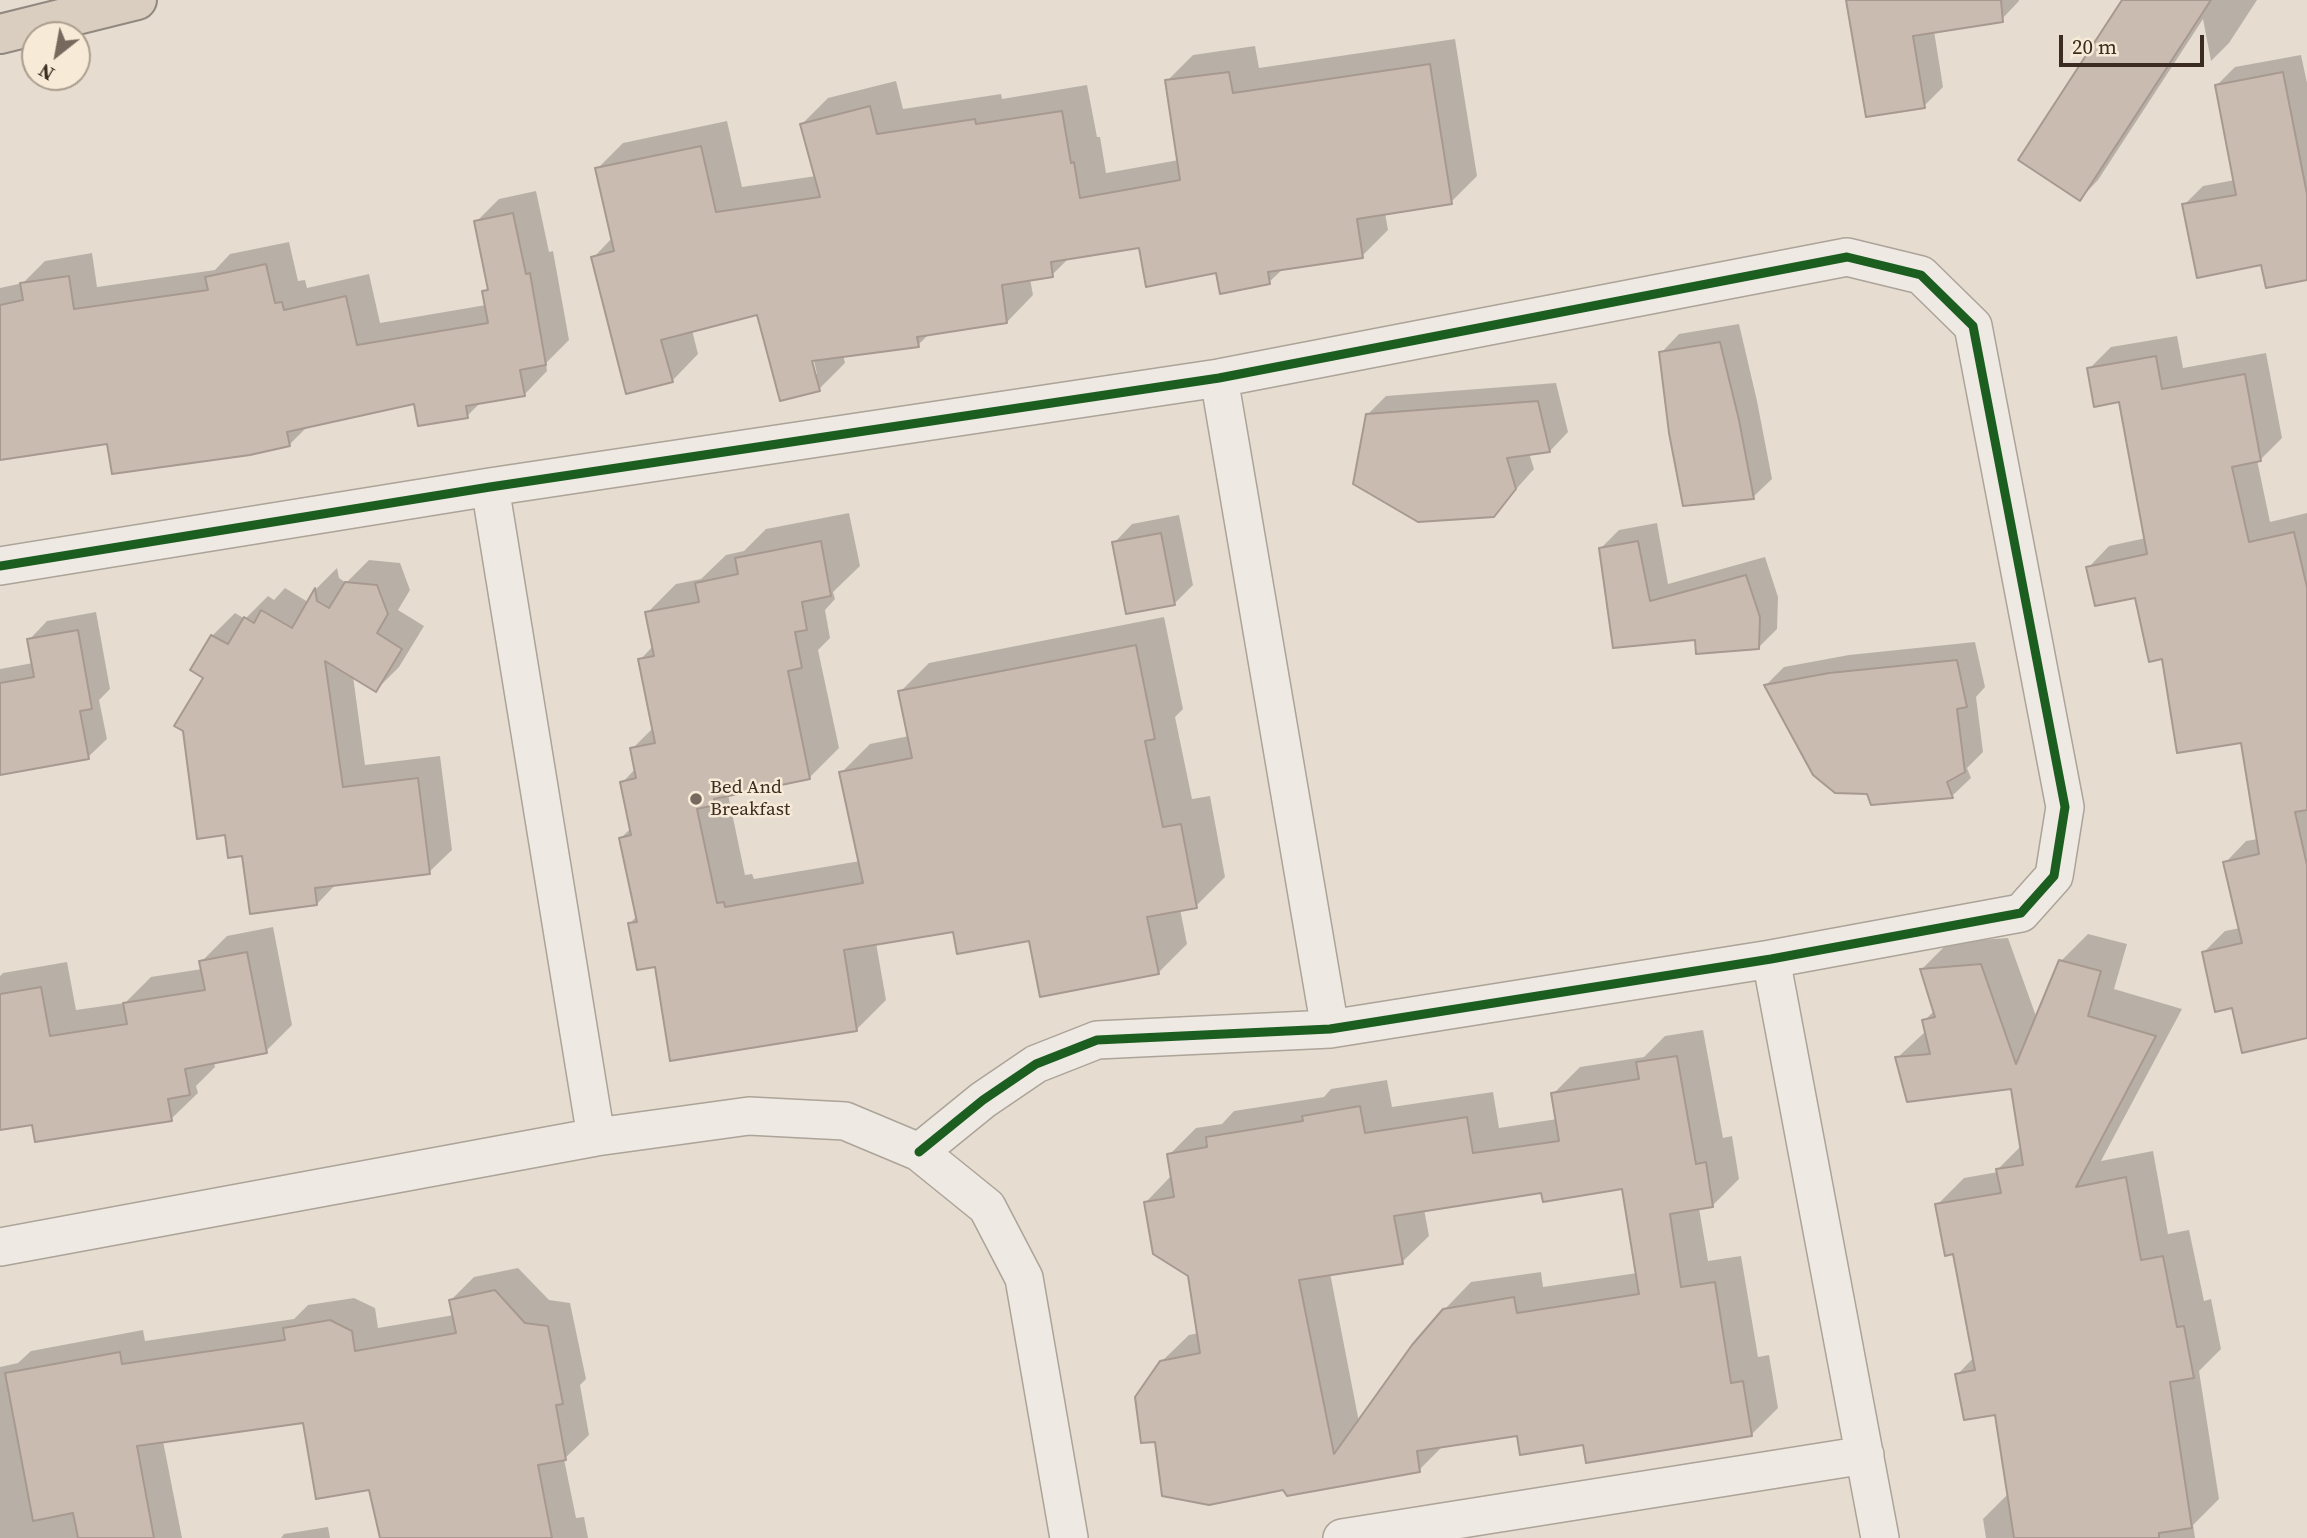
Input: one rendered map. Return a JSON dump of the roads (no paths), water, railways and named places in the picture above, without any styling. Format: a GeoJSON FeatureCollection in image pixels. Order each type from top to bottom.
{"type":"FeatureCollection","features":[{"type":"Feature","properties":{"kind":"highway"},"geometry":{"type":"LineString","coordinates":[[0,34],[136,0]]}},
{"type":"Feature","properties":{"kind":"street"},"geometry":{"type":"LineString","coordinates":[[0,566],[490,486],[1219,378],[1847,257],[1921,275],[1973,326],[2065,807],[2054,876],[2021,913],[1771,959],[1331,1029],[1097,1040],[1036,1064],[984,1100],[919,1152]]}},
{"type":"Feature","properties":{"kind":"street"},"geometry":{"type":"LineString","coordinates":[[1219,378],[1331,1029]]}},
{"type":"Feature","properties":{"kind":"street"},"geometry":{"type":"LineString","coordinates":[[490,486],[596,1137]]}},
{"type":"Feature","properties":{"kind":"street"},"geometry":{"type":"LineString","coordinates":[[1771,959],[1880,1538]]}},
{"type":"Feature","properties":{"kind":"street"},"geometry":{"type":"LineString","coordinates":[[0,1247],[596,1137],[749,1116],[845,1121],[919,1152],[988,1207],[1024,1278],[1069,1538]]}},
{"type":"Feature","properties":{"kind":"street"},"geometry":{"type":"LineString","coordinates":[[1342,1538],[1865,1455]]}},
{"type":"Feature","properties":{"kind":"place","name":"Bed And Breakfast"},"geometry":{"type":"Point","coordinates":[696,799]}}]}
